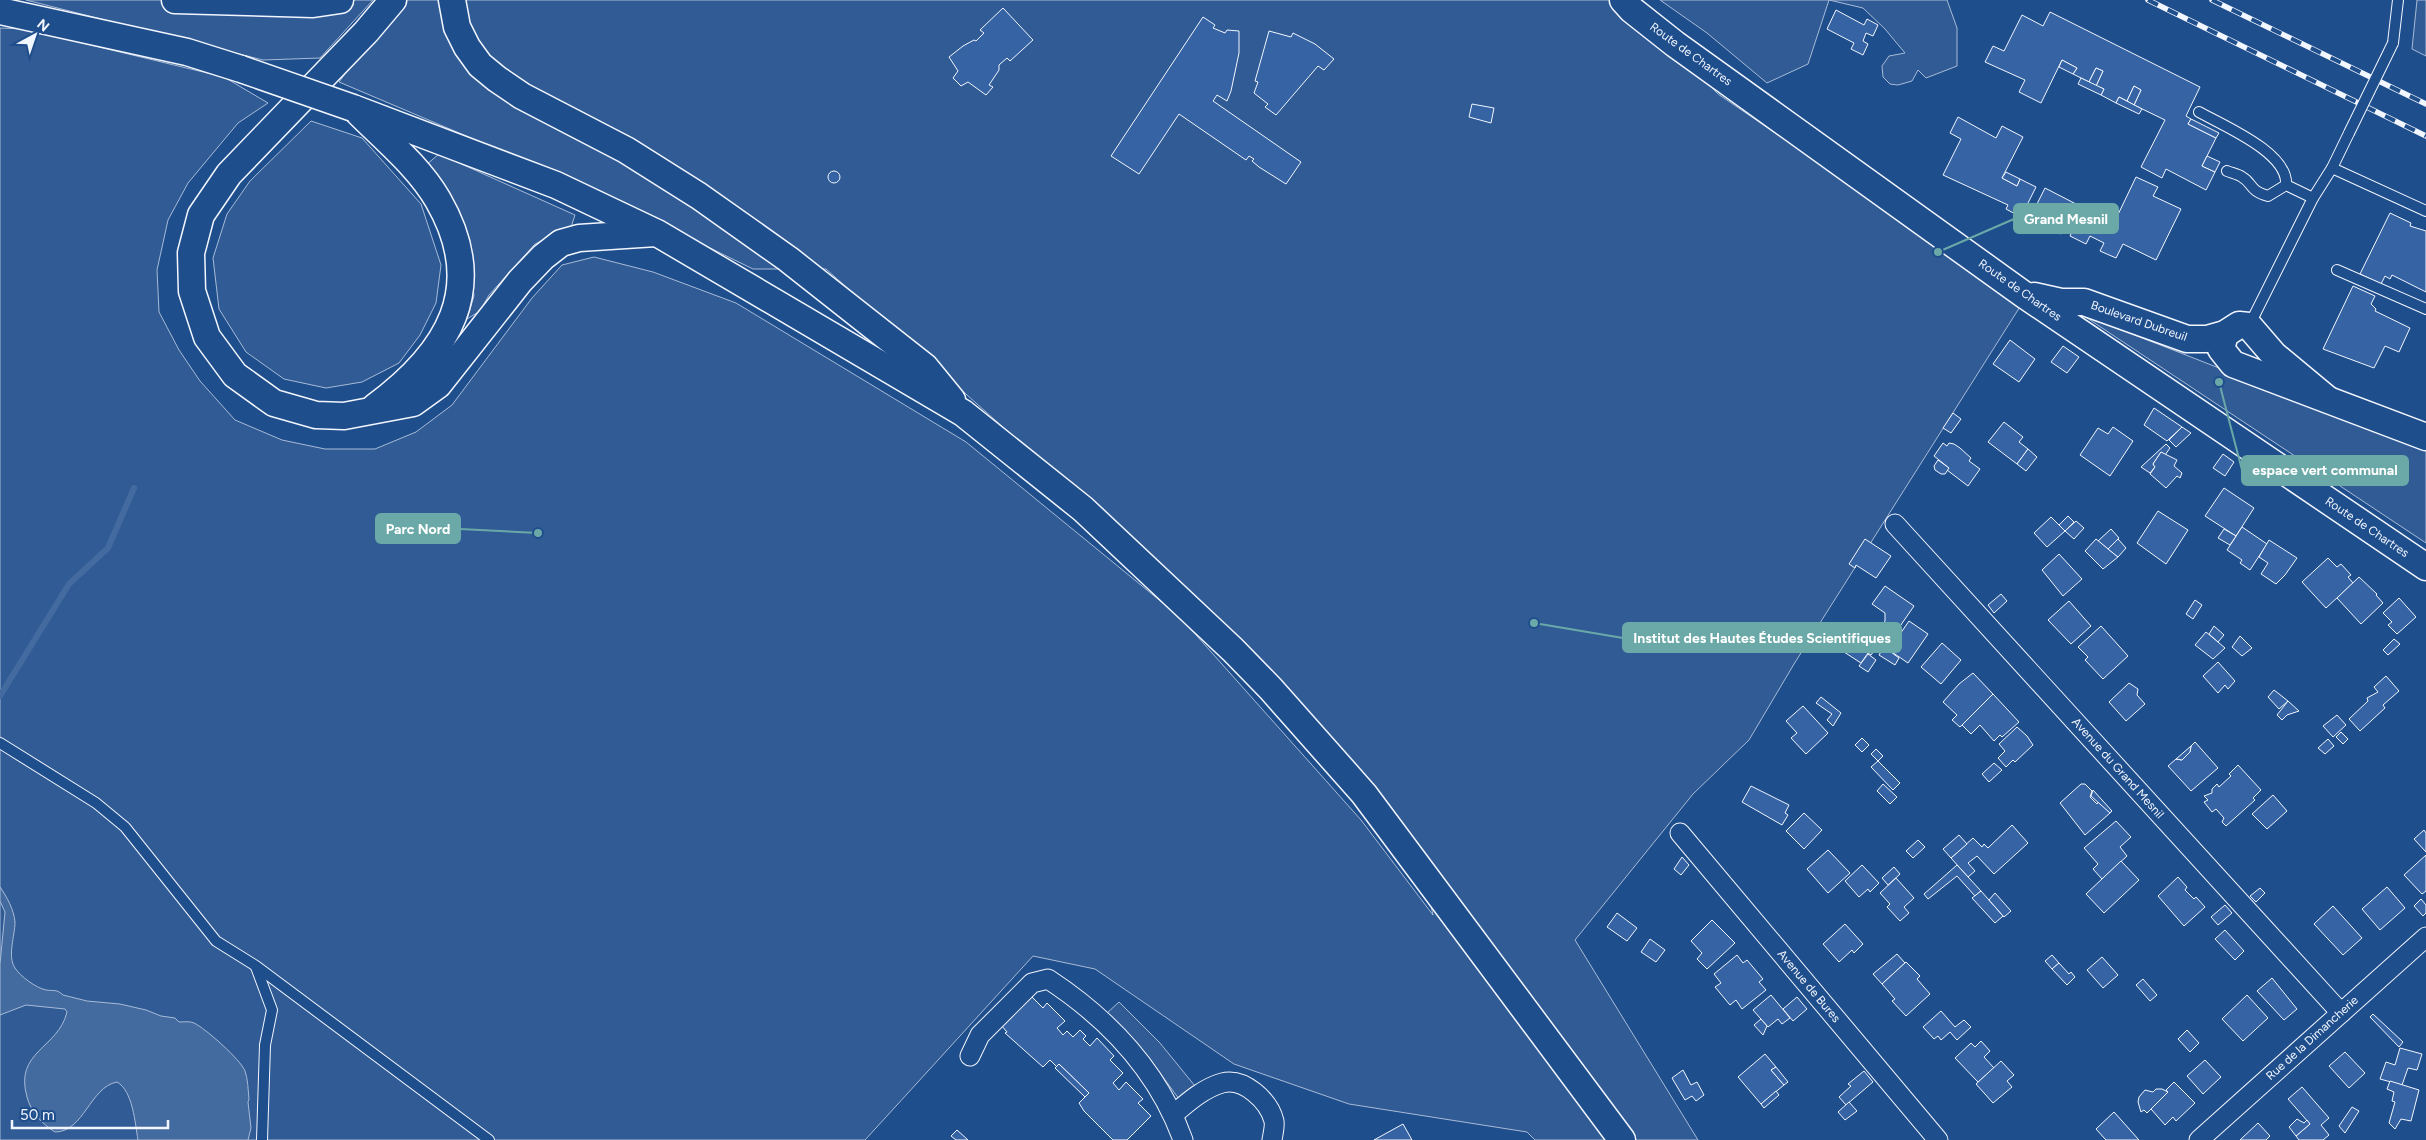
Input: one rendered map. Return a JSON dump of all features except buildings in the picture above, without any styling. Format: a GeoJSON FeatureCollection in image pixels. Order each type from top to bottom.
{"type":"FeatureCollection","features":[{"type":"Feature","properties":{"kind":"main road"},"geometry":{"type":"LineString","coordinates":[[175,0],[313,4],[340,0]]}},
{"type":"Feature","properties":{"kind":"main road"},"geometry":{"type":"LineString","coordinates":[[393,0],[366,32],[230,174],[201,216],[191,253],[192,291],[207,337],[235,375],[274,403],[316,415],[344,416],[413,403],[438,385],[520,281],[543,257],[561,242],[579,238],[657,233]]}},
{"type":"Feature","properties":{"kind":"main road"},"geometry":{"type":"LineString","coordinates":[[452,0],[457,27],[467,47],[480,65],[497,80],[522,96],[626,150],[699,196],[788,258],[926,366],[963,413]]}},
{"type":"Feature","properties":{"kind":"main road","name":"Route de Chartres"},"geometry":{"type":"LineString","coordinates":[[1623,0],[1632,10],[1675,44],[2023,294],[2426,567]]}},
{"type":"Feature","properties":{"kind":"main road"},"geometry":{"type":"LineString","coordinates":[[0,11],[187,52],[353,108],[556,184],[657,233],[963,413],[1082,509],[1185,604],[1271,689],[1364,794],[1622,1140]]}},
{"type":"Feature","properties":{"kind":"main road"},"geometry":{"type":"LineString","coordinates":[[353,108],[420,175],[438,200],[452,233],[460,264],[460,293],[452,324],[441,343],[419,371],[369,412]]}},
{"type":"Feature","properties":{"kind":"main road","name":"Boulevard Dubreuil"},"geometry":{"type":"LineString","coordinates":[[2023,294],[2061,302],[2084,302],[2187,339],[2207,339],[2225,334],[2239,325],[2249,326]]}},
{"type":"Feature","properties":{"kind":"main road"},"geometry":{"type":"LineString","coordinates":[[2249,326],[2274,355],[2327,399]]}},
{"type":"Feature","properties":{"kind":"main road"},"geometry":{"type":"LineString","coordinates":[[2225,334],[2221,349],[2233,364],[2281,384],[2327,399],[2426,437]]}},
{"type":"Feature","properties":{"kind":"street","name":"Avenue du Grand Mesnil"},"geometry":{"type":"LineString","coordinates":[[1895,524],[2341,1013]]}},
{"type":"Feature","properties":{"kind":"street","name":"Avenue de Bures"},"geometry":{"type":"LineString","coordinates":[[1680,833],[1938,1140]]}},
{"type":"Feature","properties":{"kind":"street","name":"Rue de la Dimancherie"},"geometry":{"type":"LineString","coordinates":[[2199,1140],[2426,937]]}},
{"type":"Feature","properties":{"kind":"street"},"geometry":{"type":"LineString","coordinates":[[970,1056],[980,1034],[1032,983],[1048,979],[1116,1035],[1147,1068],[1174,1114],[1183,1140]]}},
{"type":"Feature","properties":{"kind":"street"},"geometry":{"type":"LineString","coordinates":[[1174,1114],[1197,1095],[1223,1082],[1237,1082],[1263,1098],[1274,1122],[1272,1140]]}},
{"type":"Feature","properties":{"kind":"lane"},"geometry":{"type":"LineString","coordinates":[[2249,326],[2313,198],[2332,168],[2393,44],[2398,0]]}},
{"type":"Feature","properties":{"kind":"lane"},"geometry":{"type":"LineString","coordinates":[[2199,112],[2276,159],[2287,176],[2286,185]]}},
{"type":"Feature","properties":{"kind":"lane"},"geometry":{"type":"LineString","coordinates":[[2332,168],[2426,211]]}},
{"type":"Feature","properties":{"kind":"lane"},"geometry":{"type":"LineString","coordinates":[[2227,171],[2244,177],[2250,187],[2259,194],[2268,196],[2286,185]]}},
{"type":"Feature","properties":{"kind":"lane"},"geometry":{"type":"LineString","coordinates":[[2286,185],[2313,198]]}},
{"type":"Feature","properties":{"kind":"lane"},"geometry":{"type":"LineString","coordinates":[[2337,270],[2426,309]]}},
{"type":"Feature","properties":{"kind":"lane"},"geometry":{"type":"LineString","coordinates":[[0,743],[96,803],[118,821],[216,942],[256,966],[489,1140]]}},
{"type":"Feature","properties":{"kind":"lane"},"geometry":{"type":"LineString","coordinates":[[256,966],[272,1010],[265,1045],[262,1140]]}},
{"type":"Feature","properties":{"kind":"shaded area"},"geometry":{"type":"Polygon","coordinates":[[[26,0],[373,0],[320,58],[263,60],[26,0]]]}},
{"type":"Feature","properties":{"kind":"shaded area"},"geometry":{"type":"Polygon","coordinates":[[[400,0],[1629,0],[1718,94],[2023,302],[1794,664],[1749,740],[1693,794],[1575,940],[1698,1140],[1535,1140],[1527,1132],[1349,1104],[1234,1064],[1095,969],[1033,956],[865,1140],[0,1140],[0,28],[24,29],[224,77],[268,103],[238,123],[188,183],[168,220],[157,270],[159,312],[179,350],[200,381],[235,420],[282,440],[325,449],[375,449],[416,432],[452,405],[532,298],[562,265],[594,257],[653,272],[736,303],[966,442],[1180,617],[1361,820],[1433,915],[1417,842],[1089,504],[826,269],[753,269],[577,183],[339,82],[400,0]]]}},
{"type":"Feature","properties":{"kind":"shaded area"},"geometry":{"type":"Polygon","coordinates":[[[1660,0],[1829,0],[1808,64],[1767,83],[1707,33],[1660,0]]]}},
{"type":"Feature","properties":{"kind":"shaded area"},"geometry":{"type":"Polygon","coordinates":[[[1829,0],[1947,0],[1957,28],[1957,66],[1926,78],[1918,70],[1912,81],[1898,85],[1890,84],[1883,77],[1882,66],[1889,56],[1905,53],[1885,29],[1863,8],[1829,0]]]}},
{"type":"Feature","properties":{"kind":"shaded area"},"geometry":{"type":"Polygon","coordinates":[[[2417,0],[2426,0],[2426,56],[2412,49],[2417,0]]]}},
{"type":"Feature","properties":{"kind":"shaded area"},"geometry":{"type":"Polygon","coordinates":[[[311,121],[362,138],[421,204],[441,265],[436,303],[420,335],[399,363],[362,382],[326,388],[284,379],[246,352],[219,309],[213,258],[227,214],[250,181],[311,121]]]}},
{"type":"Feature","properties":{"kind":"shaded area"},"geometry":{"type":"Polygon","coordinates":[[[439,154],[575,215],[571,227],[535,244],[489,295],[480,311],[467,319],[474,296],[469,255],[426,165],[439,154]]]}},
{"type":"Feature","properties":{"kind":"shaded area"},"geometry":{"type":"Polygon","coordinates":[[[2081,314],[2426,449],[2426,543],[2081,314]]]}},
{"type":"Feature","properties":{"kind":"shaded area"},"geometry":{"type":"Polygon","coordinates":[[[0,887],[10,904],[15,922],[11,952],[13,963],[17,971],[29,981],[42,989],[57,991],[63,995],[87,1001],[120,1004],[146,1010],[161,1016],[175,1018],[179,1022],[192,1022],[206,1031],[230,1052],[242,1066],[247,1077],[251,1128],[248,1140],[138,1140],[130,1100],[127,1092],[117,1082],[100,1092],[73,1125],[65,1130],[55,1132],[41,1121],[31,1108],[27,1097],[26,1070],[39,1051],[55,1034],[67,1012],[65,1009],[26,1005],[0,1015],[0,964],[5,912],[0,901],[0,887]]]}},
{"type":"Feature","properties":{"kind":"shaded area"},"geometry":{"type":"Polygon","coordinates":[[[1119,1002],[1160,1043],[1195,1086],[1179,1099],[1147,1055],[1107,1013],[1119,1002]]]}},
{"type":"Feature","properties":{"kind":"waterway"},"geometry":{"type":"LineString","coordinates":[[0,696],[69,584],[108,548],[134,488]]}},
{"type":"Feature","properties":{"kind":"railway"},"geometry":{"type":"LineString","coordinates":[[2148,0],[2426,136]]}},
{"type":"Feature","properties":{"kind":"railway"},"geometry":{"type":"LineString","coordinates":[[2212,0],[2426,104]]}},
{"type":"Feature","properties":{"kind":"place","name":"Grand Mesnil"},"geometry":{"type":"Point","coordinates":[1938,252]}},
{"type":"Feature","properties":{"kind":"place","name":"espace vert communal"},"geometry":{"type":"Point","coordinates":[2219,382]}},
{"type":"Feature","properties":{"kind":"place","name":"Parc Nord"},"geometry":{"type":"Point","coordinates":[538,533]}},
{"type":"Feature","properties":{"kind":"place","name":"Institut des Hautes Études Scientifiques"},"geometry":{"type":"Point","coordinates":[1534,623]}}]}
